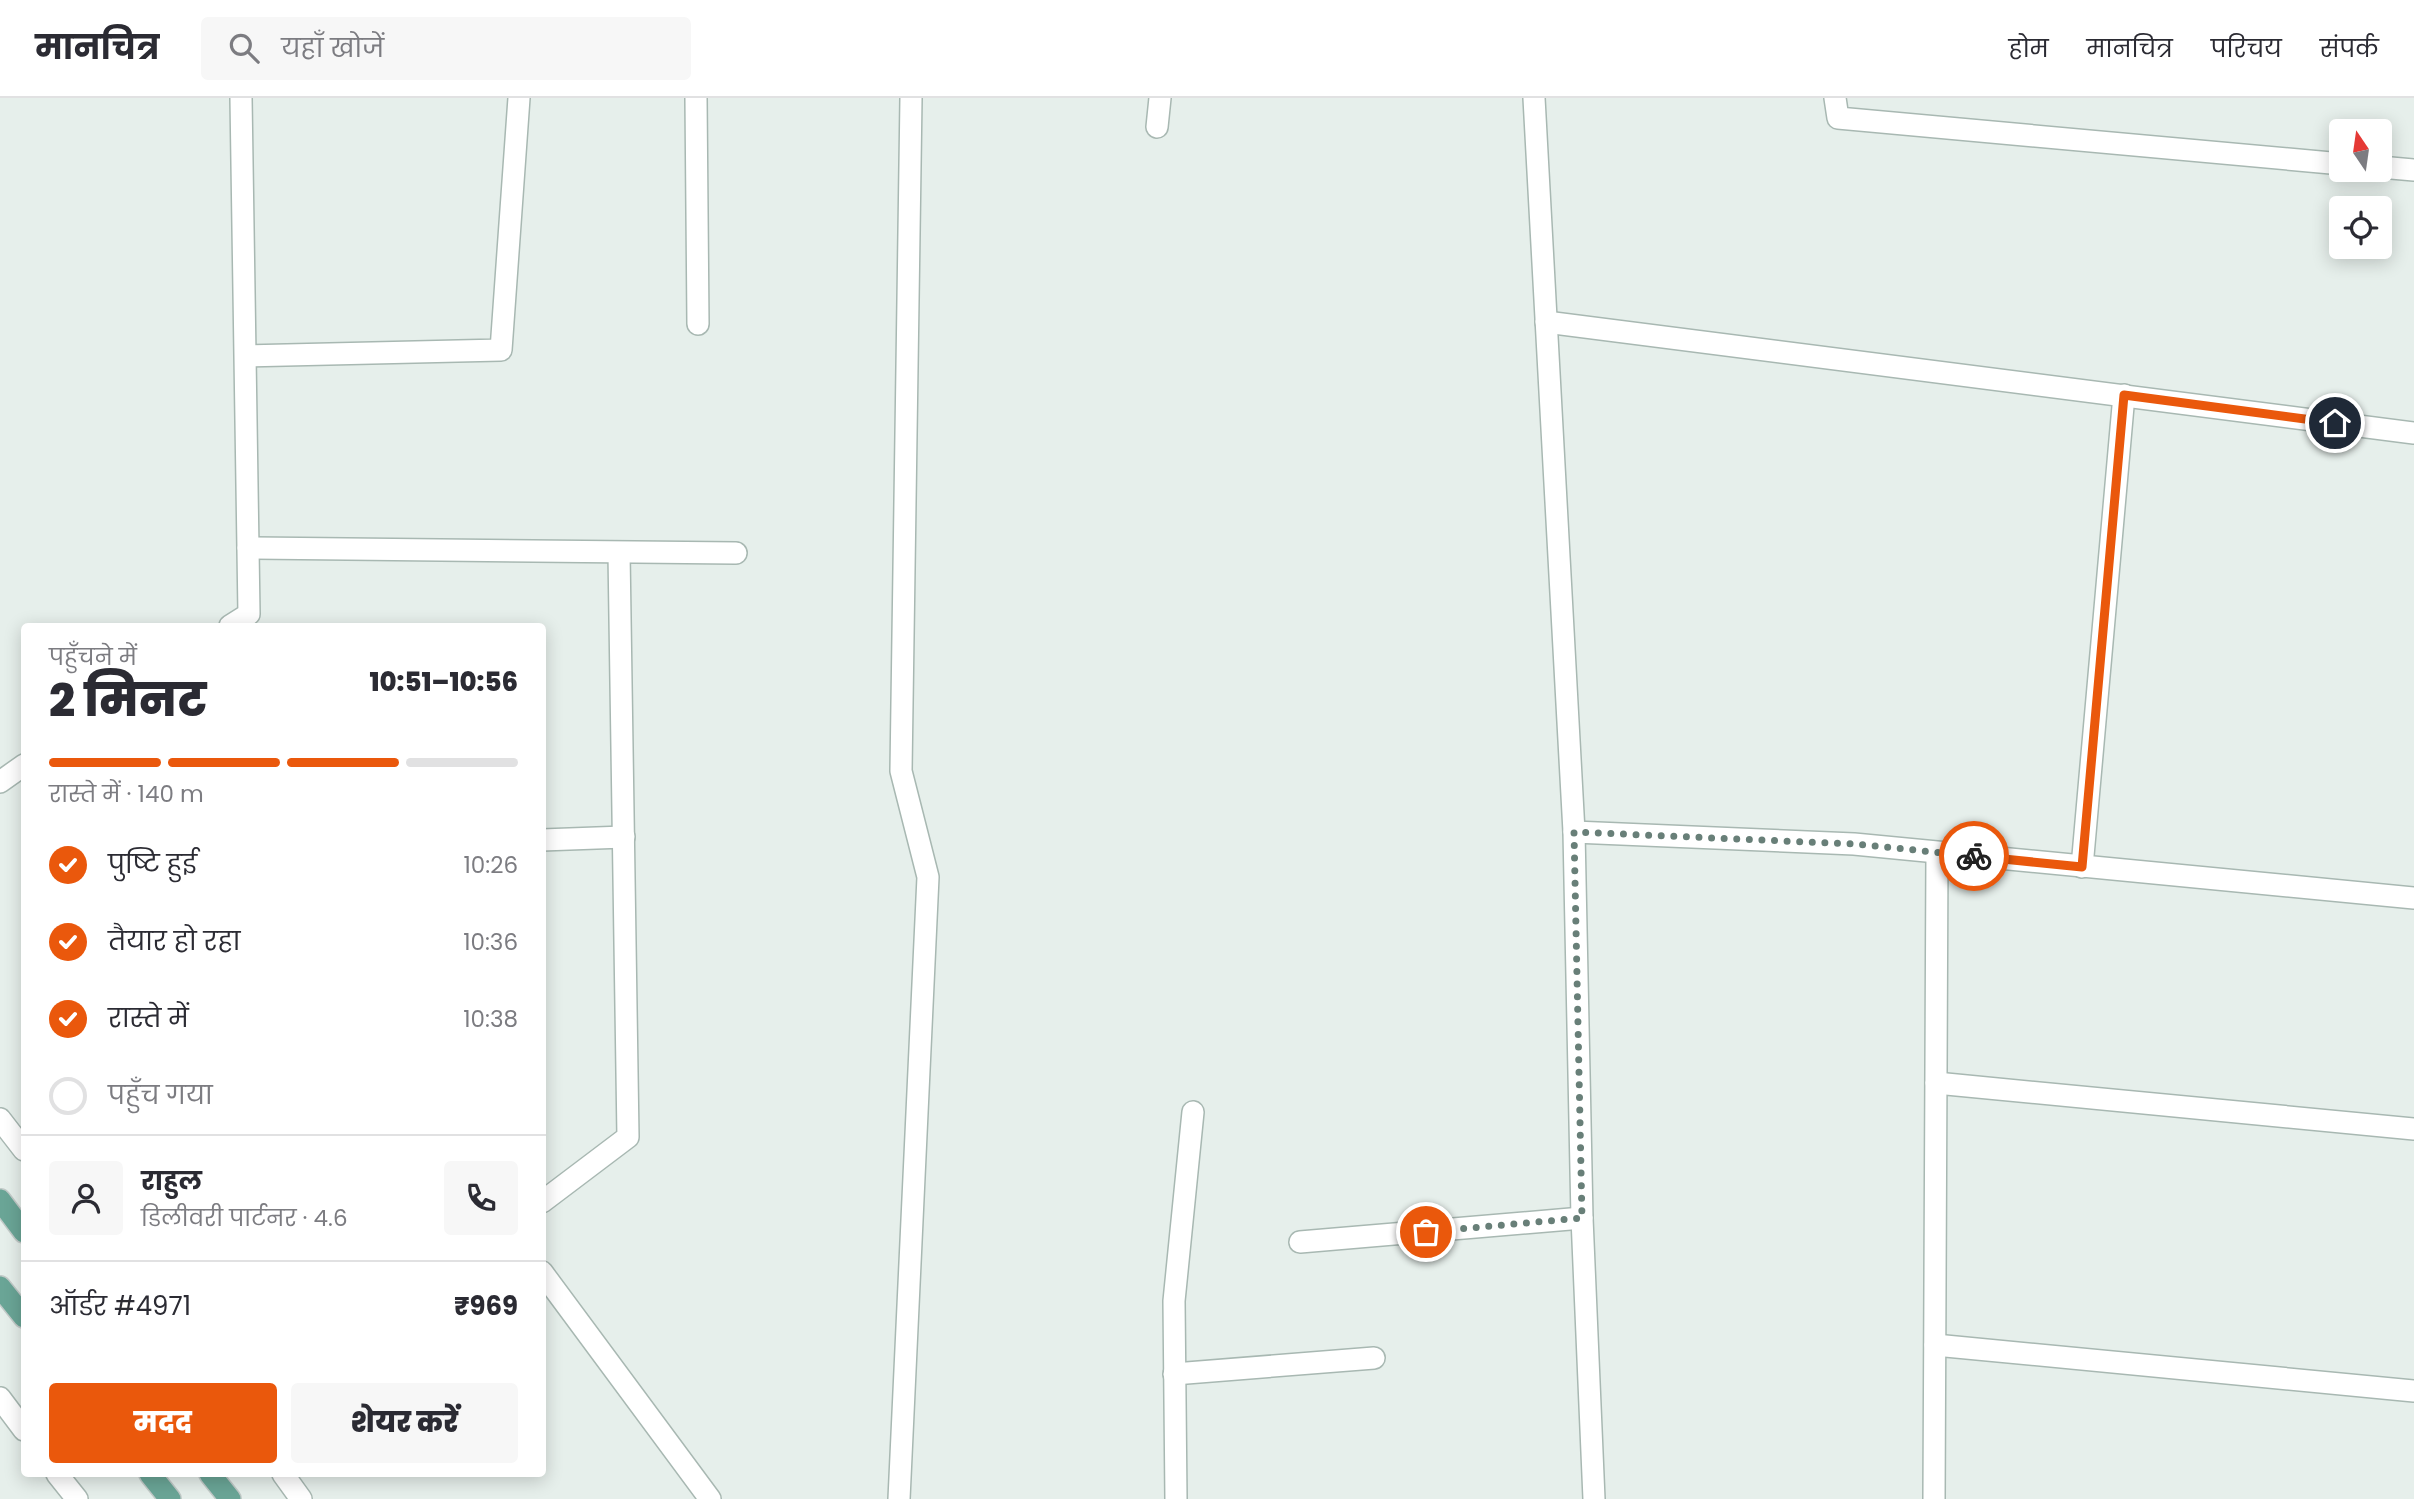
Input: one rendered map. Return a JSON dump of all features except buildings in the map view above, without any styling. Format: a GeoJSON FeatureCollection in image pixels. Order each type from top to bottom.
{"type":"FeatureCollection","features":[{"type":"Feature","properties":{"kind":"main road"},"geometry":{"type":"LineString","coordinates":[[0,1200],[21,1228]]}},
{"type":"Feature","properties":{"kind":"main road"},"geometry":{"type":"LineString","coordinates":[[0,1287],[21,1313]]}},
{"type":"Feature","properties":{"kind":"main road"},"geometry":{"type":"LineString","coordinates":[[152,1477],[170,1499]]}},
{"type":"Feature","properties":{"kind":"main road"},"geometry":{"type":"LineString","coordinates":[[212,1477],[230,1499]]}},
{"type":"Feature","properties":{"kind":"street"},"geometry":{"type":"LineString","coordinates":[[235,623],[249,614],[241,98]]}},
{"type":"Feature","properties":{"kind":"street"},"geometry":{"type":"LineString","coordinates":[[247,356],[501,349],[519,98]]}},
{"type":"Feature","properties":{"kind":"street"},"geometry":{"type":"LineString","coordinates":[[696,98],[698,324]]}},
{"type":"Feature","properties":{"kind":"street"},"geometry":{"type":"LineString","coordinates":[[899,1499],[928,877],[901,771],[911,98]]}},
{"type":"Feature","properties":{"kind":"street"},"geometry":{"type":"LineString","coordinates":[[1157,127],[1160,98]]}},
{"type":"Feature","properties":{"kind":"street"},"geometry":{"type":"LineString","coordinates":[[1534,98],[1574,832],[1582,1218],[1594,1499]]}},
{"type":"Feature","properties":{"kind":"street"},"geometry":{"type":"LineString","coordinates":[[1835,98],[1838,118],[2329,163]]}},
{"type":"Feature","properties":{"kind":"street"},"geometry":{"type":"LineString","coordinates":[[2392,168],[2414,170]]}},
{"type":"Feature","properties":{"kind":"street"},"geometry":{"type":"LineString","coordinates":[[1546,322],[2414,433]]}},
{"type":"Feature","properties":{"kind":"street"},"geometry":{"type":"LineString","coordinates":[[2082,867],[2124,395]]}},
{"type":"Feature","properties":{"kind":"street"},"geometry":{"type":"LineString","coordinates":[[248,548],[736,553]]}},
{"type":"Feature","properties":{"kind":"street"},"geometry":{"type":"LineString","coordinates":[[546,1199],[628,1137],[619,553]]}},
{"type":"Feature","properties":{"kind":"street"},"geometry":{"type":"LineString","coordinates":[[0,782],[21,767]]}},
{"type":"Feature","properties":{"kind":"street"},"geometry":{"type":"LineString","coordinates":[[1574,832],[1854,844],[2414,898]]}},
{"type":"Feature","properties":{"kind":"street"},"geometry":{"type":"LineString","coordinates":[[546,840],[624,837]]}},
{"type":"Feature","properties":{"kind":"street"},"geometry":{"type":"LineString","coordinates":[[1934,1499],[1937,853]]}},
{"type":"Feature","properties":{"kind":"street"},"geometry":{"type":"LineString","coordinates":[[1936,1083],[2414,1129]]}},
{"type":"Feature","properties":{"kind":"street"},"geometry":{"type":"LineString","coordinates":[[1176,1499],[1174,1301],[1193,1112]]}},
{"type":"Feature","properties":{"kind":"street"},"geometry":{"type":"LineString","coordinates":[[0,1119],[21,1146]]}},
{"type":"Feature","properties":{"kind":"street"},"geometry":{"type":"LineString","coordinates":[[1300,1242],[1582,1218]]}},
{"type":"Feature","properties":{"kind":"street"},"geometry":{"type":"LineString","coordinates":[[546,1277],[710,1499]]}},
{"type":"Feature","properties":{"kind":"street"},"geometry":{"type":"LineString","coordinates":[[1935,1345],[2414,1391]]}},
{"type":"Feature","properties":{"kind":"street"},"geometry":{"type":"LineString","coordinates":[[1174,1374],[1374,1358]]}},
{"type":"Feature","properties":{"kind":"street"},"geometry":{"type":"LineString","coordinates":[[0,1398],[21,1426]]}},
{"type":"Feature","properties":{"kind":"street"},"geometry":{"type":"LineString","coordinates":[[59,1477],[76,1499]]}},
{"type":"Feature","properties":{"kind":"street"},"geometry":{"type":"LineString","coordinates":[[285,1477],[301,1499]]}},
{"type":"Feature","properties":{"kind":"way so far"},"geometry":{"type":"LineString","coordinates":[[1426,1232],[1582,1218],[1574,832],[1854,844],[1974,856]]}},
{"type":"Feature","properties":{"kind":"route"},"geometry":{"type":"LineString","coordinates":[[1974,856],[2082,867],[2124,395],[2335,423]]}}]}
